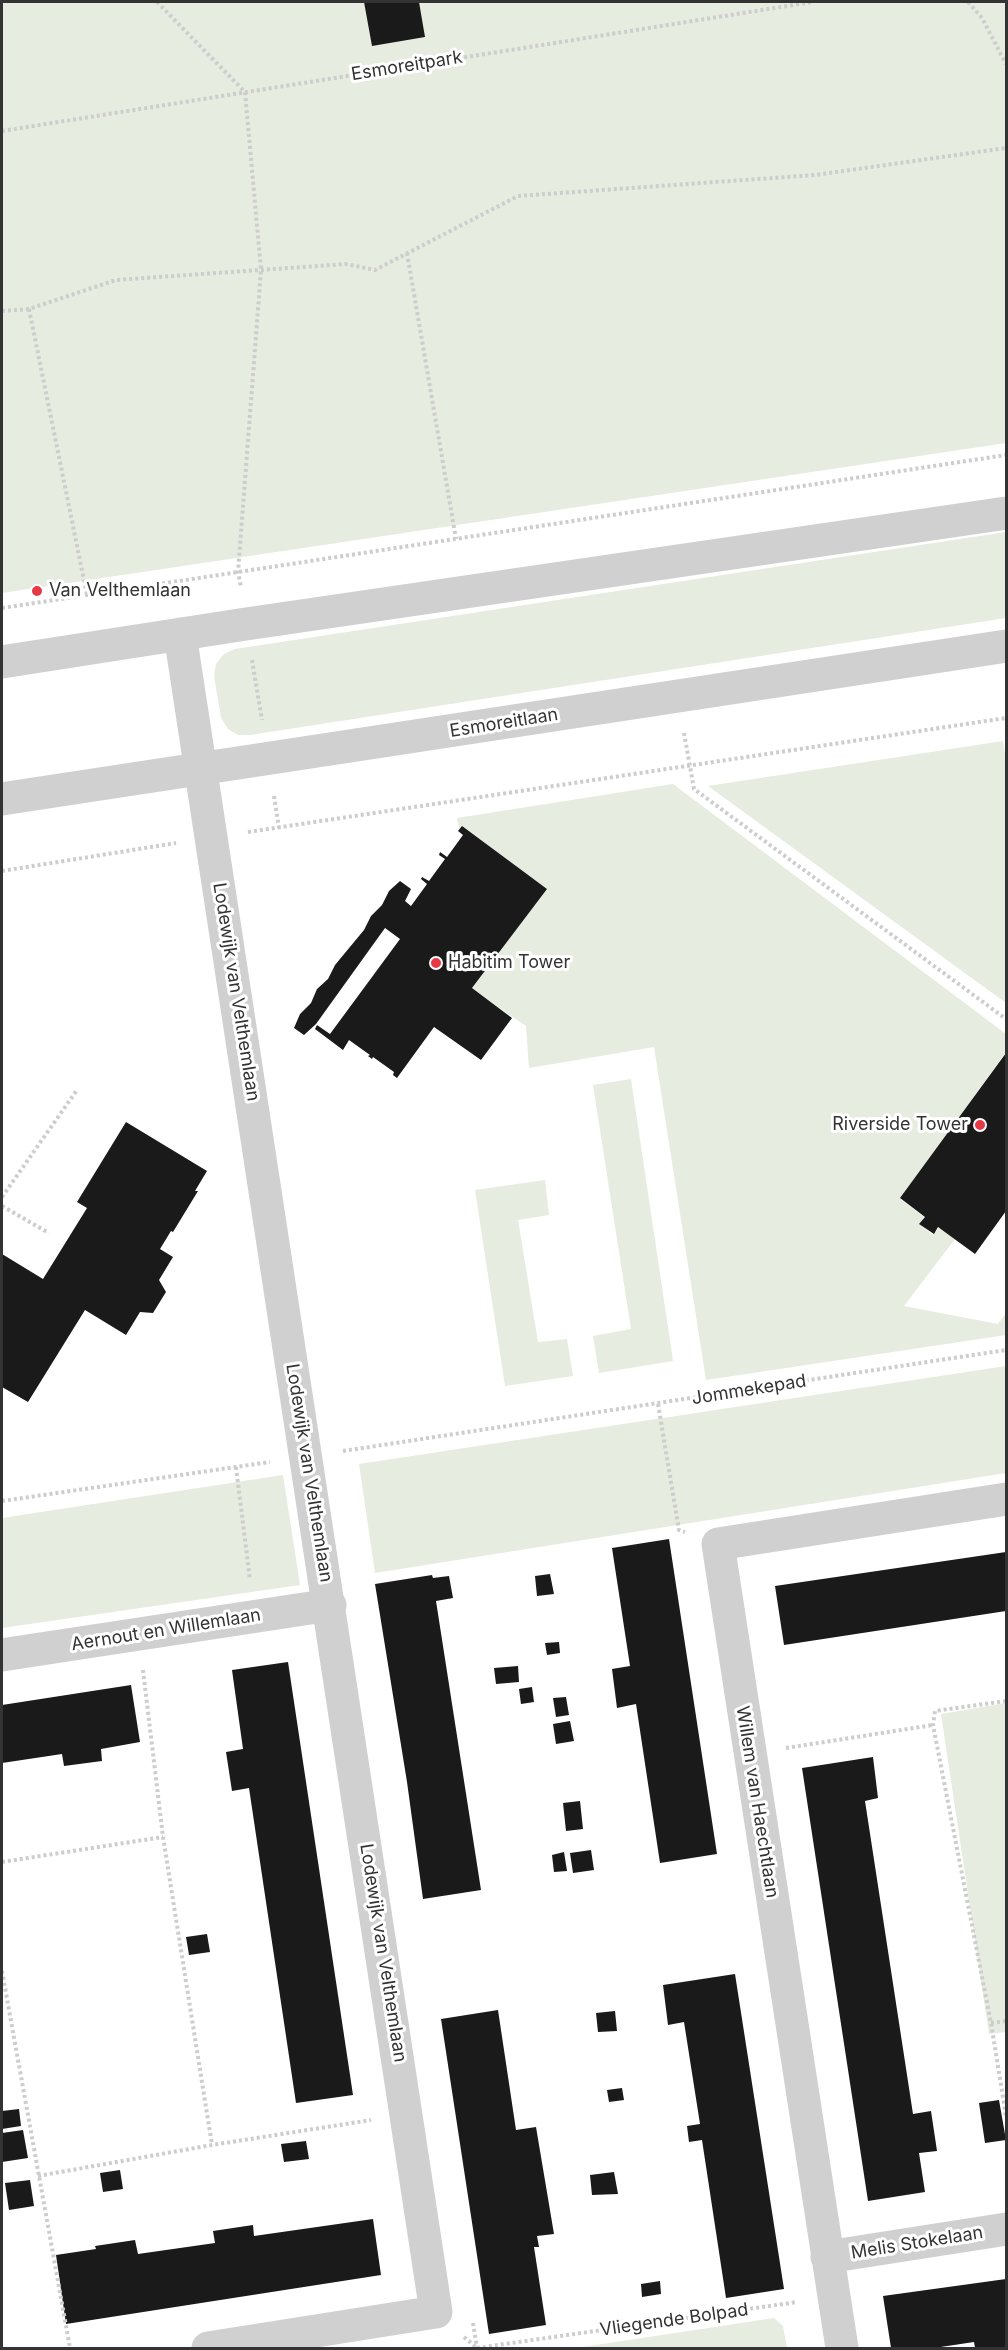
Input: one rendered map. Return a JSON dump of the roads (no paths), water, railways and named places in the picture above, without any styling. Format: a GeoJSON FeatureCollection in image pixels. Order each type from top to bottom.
{"type":"FeatureCollection","features":[{"type":"Feature","properties":{"kind":"street"},"geometry":{"type":"LineString","coordinates":[[2,662],[1006,513]]}},
{"type":"Feature","properties":{"kind":"street","name":"Lodewijk van Velthemlaan"},"geometry":{"type":"LineString","coordinates":[[180,634],[201,769],[227,835],[330,1605],[436,2312],[208,2349]]}},
{"type":"Feature","properties":{"kind":"street","name":"Esmoreitlaan"},"geometry":{"type":"LineString","coordinates":[[2,799],[1006,646]]}},
{"type":"Feature","properties":{"kind":"street","name":"Willem van Haechtlaan"},"geometry":{"type":"LineString","coordinates":[[842,2349],[718,1544],[1006,1499]]}},
{"type":"Feature","properties":{"kind":"street","name":"Aernout en Willemlaan"},"geometry":{"type":"LineString","coordinates":[[2,1655],[330,1605]]}},
{"type":"Feature","properties":{"kind":"street","name":"Melis Stokelaan"},"geometry":{"type":"LineString","coordinates":[[827,2257],[1006,2229]]}},
{"type":"Feature","properties":{"kind":"place","name":"Van Velthemlaan"},"geometry":{"type":"Point","coordinates":[37,591]}},
{"type":"Feature","properties":{"kind":"place","name":"Habitim Tower"},"geometry":{"type":"Point","coordinates":[436,963]}},
{"type":"Feature","properties":{"kind":"place","name":"Riverside Tower"},"geometry":{"type":"Point","coordinates":[980,1125]}}]}
